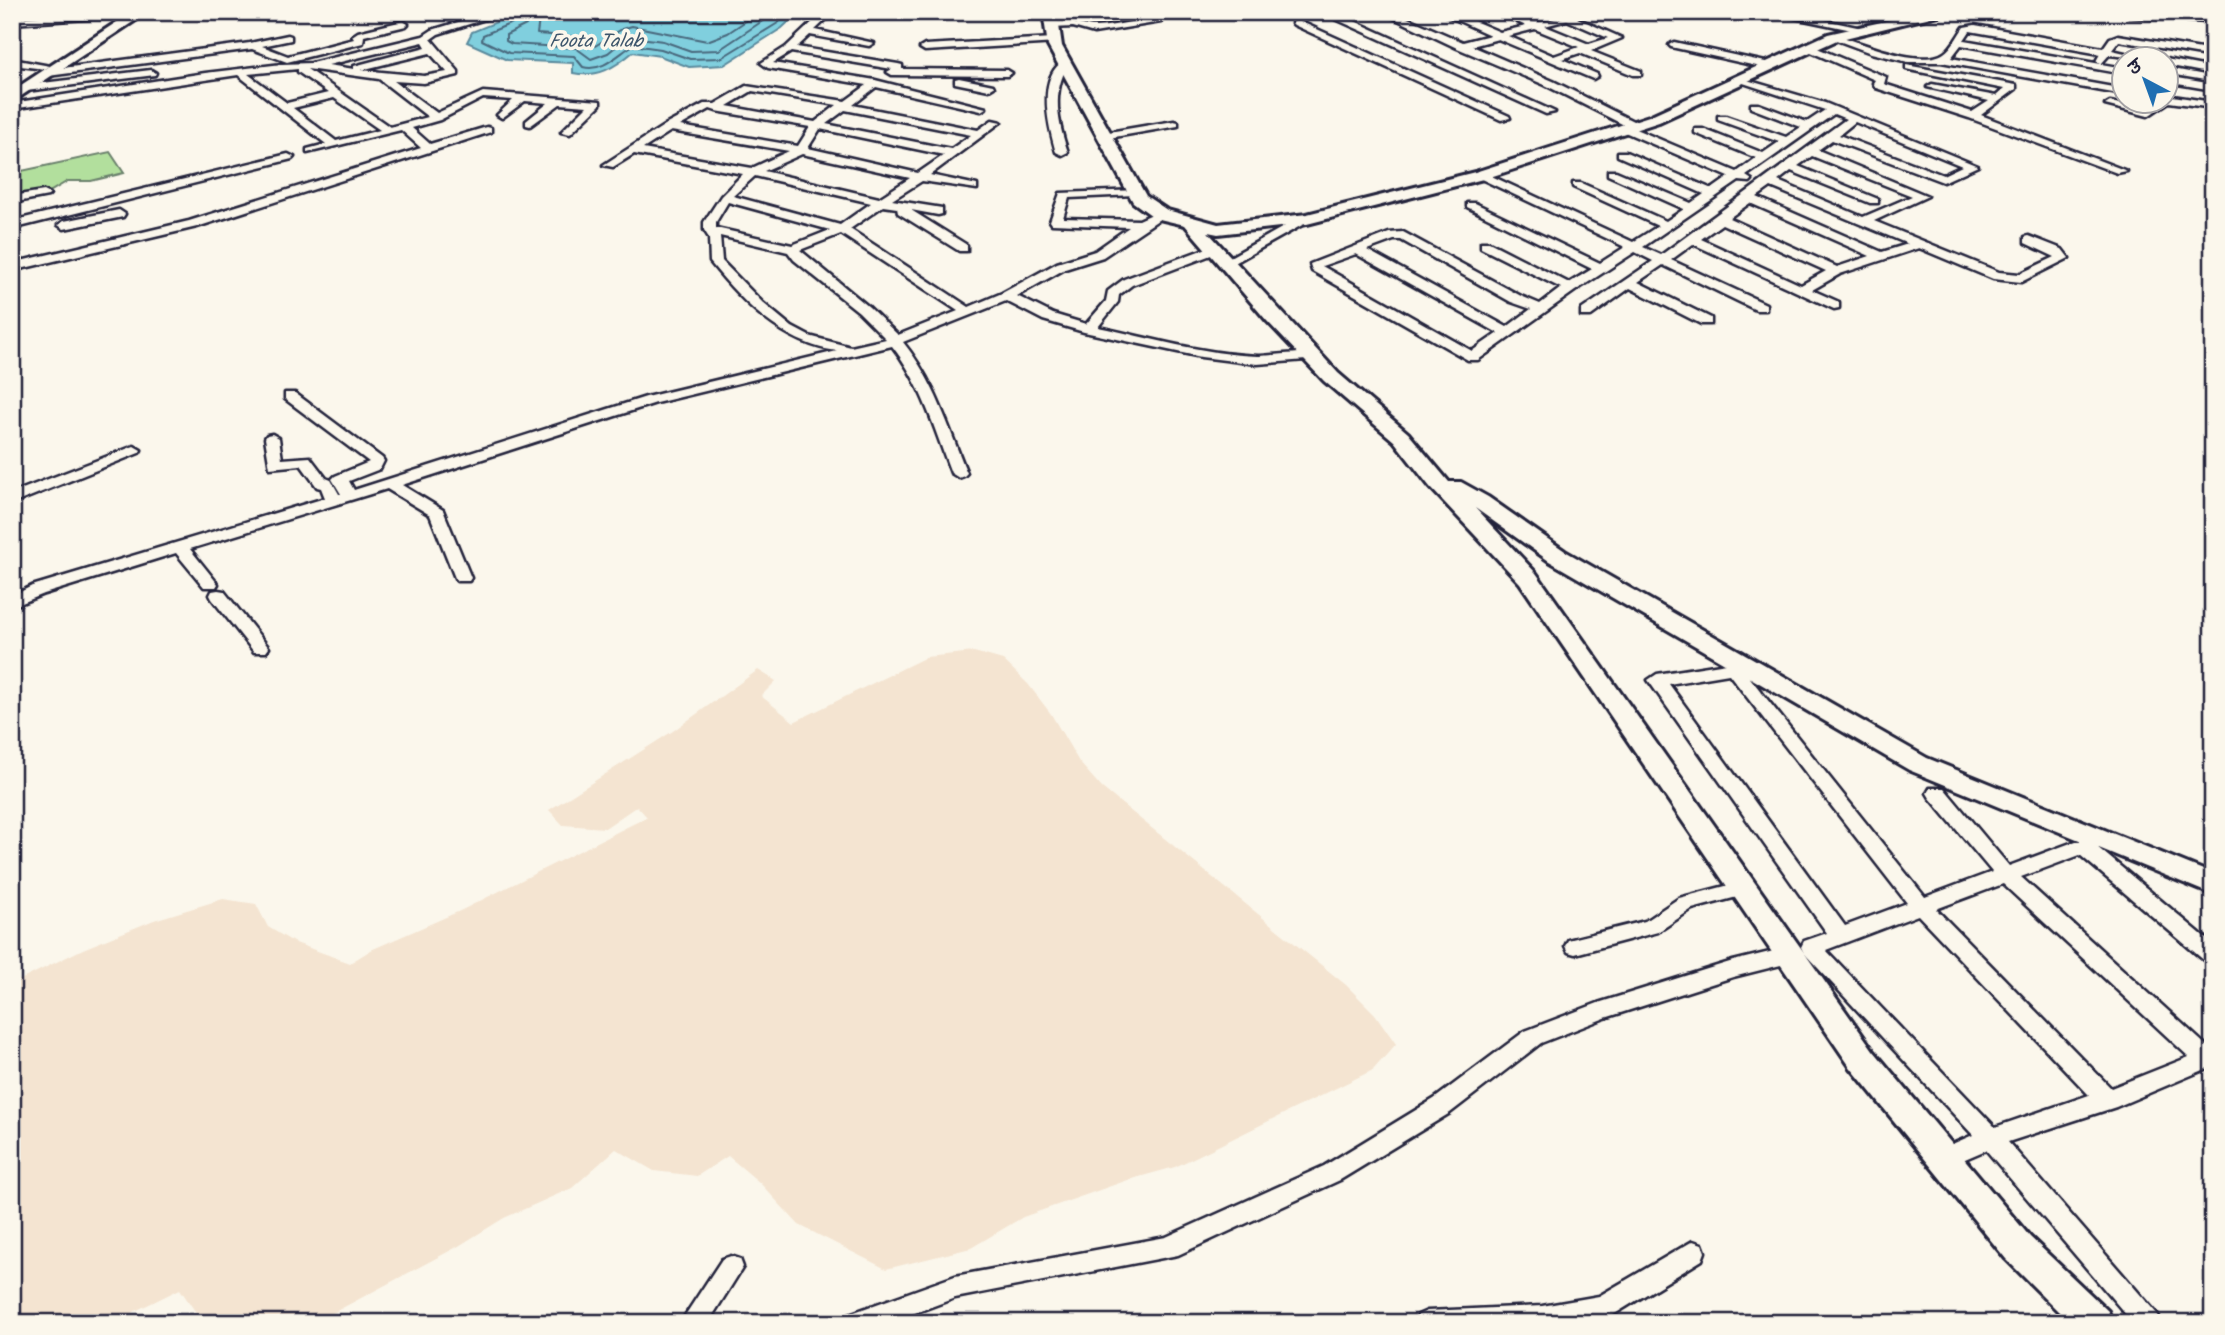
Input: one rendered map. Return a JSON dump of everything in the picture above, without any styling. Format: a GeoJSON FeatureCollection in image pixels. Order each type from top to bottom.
{"type":"FeatureCollection","features":[{"type":"Feature","properties":{"kind":"main road"},"geometry":{"type":"LineString","coordinates":[[47,69],[142,12]]}},
{"type":"Feature","properties":{"kind":"main road"},"geometry":{"type":"LineString","coordinates":[[2130,12],[2213,18]]}},
{"type":"Feature","properties":{"kind":"main road"},"geometry":{"type":"LineString","coordinates":[[12,98],[19,89],[47,69],[131,13]]}},
{"type":"Feature","properties":{"kind":"main road"},"geometry":{"type":"LineString","coordinates":[[1052,26],[1065,65],[1139,199],[1161,214],[1218,229],[1307,219],[1481,174],[1628,127],[1744,80],[1807,47],[1840,35],[1942,13]]}},
{"type":"Feature","properties":{"kind":"main road"},"geometry":{"type":"LineString","coordinates":[[1192,224],[1331,377],[1401,437],[1438,482],[1528,578],[1862,1059],[2018,1248],[2095,1323]]}},
{"type":"Feature","properties":{"kind":"main road"},"geometry":{"type":"LineString","coordinates":[[1438,482],[1469,495],[1557,556],[1918,764],[2213,885]]}},
{"type":"Feature","properties":{"kind":"street"},"geometry":{"type":"LineString","coordinates":[[44,20],[52,12]]}},
{"type":"Feature","properties":{"kind":"street"},"geometry":{"type":"LineString","coordinates":[[455,12],[469,19],[481,15],[476,12]]}},
{"type":"Feature","properties":{"kind":"street"},"geometry":{"type":"LineString","coordinates":[[307,68],[427,36],[502,12]]}},
{"type":"Feature","properties":{"kind":"street"},"geometry":{"type":"LineString","coordinates":[[829,12],[789,49],[765,62],[768,65],[874,84],[981,108]]}},
{"type":"Feature","properties":{"kind":"street"},"geometry":{"type":"LineString","coordinates":[[789,49],[912,57],[1052,26],[1076,24],[1094,30],[1162,20],[1135,12]]}},
{"type":"Feature","properties":{"kind":"street"},"geometry":{"type":"LineString","coordinates":[[1386,12],[1549,83],[1628,127],[1737,176],[1843,213],[1997,276],[2015,280],[2063,258],[2058,252],[2029,240]]}},
{"type":"Feature","properties":{"kind":"street"},"geometry":{"type":"LineString","coordinates":[[1444,12],[1592,76]]}},
{"type":"Feature","properties":{"kind":"street"},"geometry":{"type":"LineString","coordinates":[[1501,12],[1637,72]]}},
{"type":"Feature","properties":{"kind":"street"},"geometry":{"type":"LineString","coordinates":[[1553,59],[1617,38],[1554,12]]}},
{"type":"Feature","properties":{"kind":"street"},"geometry":{"type":"LineString","coordinates":[[1451,49],[1588,12]]}},
{"type":"Feature","properties":{"kind":"street"},"geometry":{"type":"LineString","coordinates":[[1772,12],[1866,30]]}},
{"type":"Feature","properties":{"kind":"street"},"geometry":{"type":"LineString","coordinates":[[12,21],[131,13]]}},
{"type":"Feature","properties":{"kind":"street"},"geometry":{"type":"LineString","coordinates":[[1334,15],[1550,112]]}},
{"type":"Feature","properties":{"kind":"street"},"geometry":{"type":"LineString","coordinates":[[1297,23],[1505,118]]}},
{"type":"Feature","properties":{"kind":"street"},"geometry":{"type":"LineString","coordinates":[[253,46],[287,59],[360,41],[357,36],[361,34],[403,24]]}},
{"type":"Feature","properties":{"kind":"street"},"geometry":{"type":"LineString","coordinates":[[1946,57],[1967,29],[1975,28],[2110,53]]}},
{"type":"Feature","properties":{"kind":"street"},"geometry":{"type":"LineString","coordinates":[[810,32],[869,43]]}},
{"type":"Feature","properties":{"kind":"street"},"geometry":{"type":"LineString","coordinates":[[373,43],[413,34],[427,36]]}},
{"type":"Feature","properties":{"kind":"street"},"geometry":{"type":"LineString","coordinates":[[1840,35],[1914,59],[1946,57],[2110,88]]}},
{"type":"Feature","properties":{"kind":"street"},"geometry":{"type":"LineString","coordinates":[[12,106],[208,75],[307,68],[428,80],[454,73],[432,50],[427,36]]}},
{"type":"Feature","properties":{"kind":"street"},"geometry":{"type":"LineString","coordinates":[[12,62],[47,69],[253,46],[288,38]]}},
{"type":"Feature","properties":{"kind":"street"},"geometry":{"type":"LineString","coordinates":[[2089,84],[2113,40],[2118,38],[2213,54]]}},
{"type":"Feature","properties":{"kind":"street"},"geometry":{"type":"LineString","coordinates":[[1958,42],[2110,68]]}},
{"type":"Feature","properties":{"kind":"street"},"geometry":{"type":"LineString","coordinates":[[341,45],[355,55]]}},
{"type":"Feature","properties":{"kind":"street"},"geometry":{"type":"LineString","coordinates":[[1674,45],[1770,66]]}},
{"type":"Feature","properties":{"kind":"street"},"geometry":{"type":"LineString","coordinates":[[1807,47],[1882,79],[1878,83],[1880,86],[1973,116],[2121,171]]}},
{"type":"Feature","properties":{"kind":"street"},"geometry":{"type":"LineString","coordinates":[[348,71],[432,50]]}},
{"type":"Feature","properties":{"kind":"street"},"geometry":{"type":"LineString","coordinates":[[1389,65],[1438,52]]}},
{"type":"Feature","properties":{"kind":"street"},"geometry":{"type":"LineString","coordinates":[[912,57],[925,74],[989,87]]}},
{"type":"Feature","properties":{"kind":"street"},"geometry":{"type":"LineString","coordinates":[[863,349],[831,348],[800,340],[760,309],[716,262],[715,238],[710,230],[710,222],[724,198],[738,183],[753,172],[801,150],[817,125],[912,57]]}},
{"type":"Feature","properties":{"kind":"street"},"geometry":{"type":"LineString","coordinates":[[1946,57],[2024,74],[2089,84]]}},
{"type":"Feature","properties":{"kind":"street"},"geometry":{"type":"LineString","coordinates":[[19,89],[262,58]]}},
{"type":"Feature","properties":{"kind":"street"},"geometry":{"type":"LineString","coordinates":[[1914,59],[1909,66],[2012,87]]}},
{"type":"Feature","properties":{"kind":"street"},"geometry":{"type":"LineString","coordinates":[[1062,152],[1053,126],[1054,76],[1065,65]]}},
{"type":"Feature","properties":{"kind":"street"},"geometry":{"type":"LineString","coordinates":[[2180,65],[2213,71]]}},
{"type":"Feature","properties":{"kind":"street"},"geometry":{"type":"LineString","coordinates":[[307,68],[336,94],[388,131]]}},
{"type":"Feature","properties":{"kind":"street"},"geometry":{"type":"LineString","coordinates":[[925,74],[1007,73]]}},
{"type":"Feature","properties":{"kind":"street"},"geometry":{"type":"LineString","coordinates":[[242,74],[334,145]]}},
{"type":"Feature","properties":{"kind":"street"},"geometry":{"type":"LineString","coordinates":[[1973,116],[1998,100],[2024,74]]}},
{"type":"Feature","properties":{"kind":"street"},"geometry":{"type":"LineString","coordinates":[[380,75],[436,118]]}},
{"type":"Feature","properties":{"kind":"street"},"geometry":{"type":"LineString","coordinates":[[1744,80],[1854,118],[1972,166],[1943,179],[1829,135]]}},
{"type":"Feature","properties":{"kind":"street"},"geometry":{"type":"LineString","coordinates":[[2180,82],[2213,87]]}},
{"type":"Feature","properties":{"kind":"street"},"geometry":{"type":"LineString","coordinates":[[716,108],[750,88],[980,134]]}},
{"type":"Feature","properties":{"kind":"street"},"geometry":{"type":"LineString","coordinates":[[1932,88],[1998,100]]}},
{"type":"Feature","properties":{"kind":"street"},"geometry":{"type":"LineString","coordinates":[[285,107],[336,94]]}},
{"type":"Feature","properties":{"kind":"street"},"geometry":{"type":"LineString","coordinates":[[311,152],[451,113],[476,97],[522,97],[596,103],[566,132]]}},
{"type":"Feature","properties":{"kind":"street"},"geometry":{"type":"LineString","coordinates":[[502,115],[522,97]]}},
{"type":"Feature","properties":{"kind":"street"},"geometry":{"type":"LineString","coordinates":[[530,123],[558,100]]}},
{"type":"Feature","properties":{"kind":"street"},"geometry":{"type":"LineString","coordinates":[[2180,101],[2213,105]]}},
{"type":"Feature","properties":{"kind":"street"},"geometry":{"type":"LineString","coordinates":[[610,164],[708,106],[952,153]]}},
{"type":"Feature","properties":{"kind":"street"},"geometry":{"type":"LineString","coordinates":[[1755,106],[1810,127]]}},
{"type":"Feature","properties":{"kind":"street"},"geometry":{"type":"LineString","coordinates":[[1542,309],[1516,299],[1403,236],[1393,236],[1318,262],[1316,268],[1473,357],[1542,309],[1570,288],[1635,248],[1766,158],[1832,110]]}},
{"type":"Feature","properties":{"kind":"street"},"geometry":{"type":"LineString","coordinates":[[1722,118],[1788,142]]}},
{"type":"Feature","properties":{"kind":"street"},"geometry":{"type":"LineString","coordinates":[[1586,313],[1721,219],[1854,118]]}},
{"type":"Feature","properties":{"kind":"street"},"geometry":{"type":"LineString","coordinates":[[710,230],[793,249],[842,229],[996,122]]}},
{"type":"Feature","properties":{"kind":"street"},"geometry":{"type":"LineString","coordinates":[[1103,136],[1174,124]]}},
{"type":"Feature","properties":{"kind":"street"},"geometry":{"type":"LineString","coordinates":[[404,127],[429,149]]}},
{"type":"Feature","properties":{"kind":"street"},"geometry":{"type":"LineString","coordinates":[[669,127],[801,150],[973,187]]}},
{"type":"Feature","properties":{"kind":"street"},"geometry":{"type":"LineString","coordinates":[[12,267],[194,224],[487,130]]}},
{"type":"Feature","properties":{"kind":"street"},"geometry":{"type":"LineString","coordinates":[[1699,131],[1766,158]]}},
{"type":"Feature","properties":{"kind":"street"},"geometry":{"type":"LineString","coordinates":[[632,150],[753,172],[881,202],[938,211]]}},
{"type":"Feature","properties":{"kind":"street"},"geometry":{"type":"LineString","coordinates":[[1810,150],[1922,196],[1863,221]]}},
{"type":"Feature","properties":{"kind":"street"},"geometry":{"type":"LineString","coordinates":[[1622,154],[1713,194]]}},
{"type":"Feature","properties":{"kind":"street"},"geometry":{"type":"LineString","coordinates":[[12,225],[288,157]]}},
{"type":"Feature","properties":{"kind":"street"},"geometry":{"type":"LineString","coordinates":[[1642,163],[1577,185],[1667,226]]}},
{"type":"Feature","properties":{"kind":"street"},"geometry":{"type":"LineString","coordinates":[[1790,167],[1874,201]]}},
{"type":"Feature","properties":{"kind":"street"},"geometry":{"type":"LineString","coordinates":[[1481,174],[1761,307]]}},
{"type":"Feature","properties":{"kind":"street"},"geometry":{"type":"LineString","coordinates":[[1600,177],[1692,208]]}},
{"type":"Feature","properties":{"kind":"street"},"geometry":{"type":"LineString","coordinates":[[1843,213],[1903,189]]}},
{"type":"Feature","properties":{"kind":"street"},"geometry":{"type":"LineString","coordinates":[[1135,192],[1064,195],[1056,221],[1141,224]]}},
{"type":"Feature","properties":{"kind":"street"},"geometry":{"type":"LineString","coordinates":[[12,200],[44,194]]}},
{"type":"Feature","properties":{"kind":"street"},"geometry":{"type":"LineString","coordinates":[[724,198],[842,229],[970,313]]}},
{"type":"Feature","properties":{"kind":"street"},"geometry":{"type":"LineString","coordinates":[[1748,198],[1881,256]]}},
{"type":"Feature","properties":{"kind":"street"},"geometry":{"type":"LineString","coordinates":[[1471,205],[1600,268]]}},
{"type":"Feature","properties":{"kind":"street"},"geometry":{"type":"LineString","coordinates":[[911,206],[902,210],[963,248]]}},
{"type":"Feature","properties":{"kind":"street"},"geometry":{"type":"LineString","coordinates":[[12,236],[119,214]]}},
{"type":"Feature","properties":{"kind":"street"},"geometry":{"type":"LineString","coordinates":[[12,602],[37,590],[389,484],[651,400],[895,341],[970,313],[1061,266],[1099,254],[1141,224],[1161,214]]}},
{"type":"Feature","properties":{"kind":"street"},"geometry":{"type":"LineString","coordinates":[[1089,329],[1112,302],[1112,294],[1128,282],[1221,255],[1307,219]]}},
{"type":"Feature","properties":{"kind":"street"},"geometry":{"type":"LineString","coordinates":[[1721,219],[1836,271]]}},
{"type":"Feature","properties":{"kind":"street"},"geometry":{"type":"LineString","coordinates":[[1690,239],[1834,304]]}},
{"type":"Feature","properties":{"kind":"street"},"geometry":{"type":"LineString","coordinates":[[1802,290],[1836,271],[1919,244]]}},
{"type":"Feature","properties":{"kind":"street"},"geometry":{"type":"LineString","coordinates":[[1485,245],[1570,288]]}},
{"type":"Feature","properties":{"kind":"street"},"geometry":{"type":"LineString","coordinates":[[1357,248],[1508,333]]}},
{"type":"Feature","properties":{"kind":"street"},"geometry":{"type":"LineString","coordinates":[[793,249],[799,257],[878,321],[895,341],[919,374],[960,473]]}},
{"type":"Feature","properties":{"kind":"street"},"geometry":{"type":"LineString","coordinates":[[1630,283],[1706,321]]}},
{"type":"Feature","properties":{"kind":"street"},"geometry":{"type":"LineString","coordinates":[[1007,296],[1068,325],[1170,348],[1228,357],[1287,361],[1314,356]]}},
{"type":"Feature","properties":{"kind":"street"},"geometry":{"type":"LineString","coordinates":[[272,438],[275,465],[305,460],[322,484],[374,466],[377,461],[290,396]]}},
{"type":"Feature","properties":{"kind":"street"},"geometry":{"type":"LineString","coordinates":[[12,499],[134,450]]}},
{"type":"Feature","properties":{"kind":"street"},"geometry":{"type":"LineString","coordinates":[[333,481],[350,496]]}},
{"type":"Feature","properties":{"kind":"street"},"geometry":{"type":"LineString","coordinates":[[333,481],[334,501]]}},
{"type":"Feature","properties":{"kind":"street"},"geometry":{"type":"LineString","coordinates":[[389,484],[428,505],[437,513],[463,578]]}},
{"type":"Feature","properties":{"kind":"street"},"geometry":{"type":"LineString","coordinates":[[179,546],[260,648]]}},
{"type":"Feature","properties":{"kind":"street"},"geometry":{"type":"LineString","coordinates":[[1840,937],[1657,680],[1733,668],[1920,906],[2108,1100]]}},
{"type":"Feature","properties":{"kind":"street"},"geometry":{"type":"LineString","coordinates":[[1937,793],[2004,873],[2209,1057],[2108,1100],[1989,1138],[1944,1158]]}},
{"type":"Feature","properties":{"kind":"street"},"geometry":{"type":"LineString","coordinates":[[2149,1323],[1989,1138],[1811,947],[2004,873],[2083,846],[2213,956]]}},
{"type":"Feature","properties":{"kind":"street"},"geometry":{"type":"LineString","coordinates":[[1575,946],[1651,927],[1686,903],[1745,888]]}},
{"type":"Feature","properties":{"kind":"street"},"geometry":{"type":"LineString","coordinates":[[855,1323],[955,1287],[1169,1247],[1332,1173],[1442,1106],[1533,1037],[1598,1012],[1720,973],[1790,955]]}},
{"type":"Feature","properties":{"kind":"street"},"geometry":{"type":"LineString","coordinates":[[1427,1323],[1433,1320],[1542,1318],[1604,1307],[1693,1252]]}},
{"type":"Feature","properties":{"kind":"street"},"geometry":{"type":"LineString","coordinates":[[692,1323],[731,1267]]}},
{"type":"Feature","properties":{"kind":"shaded area"},"geometry":{"type":"Polygon","coordinates":[[[974,652],[1003,660],[1028,684],[1051,714],[1079,762],[1102,788],[1346,985],[1375,1014],[1396,1044],[1373,1070],[1175,1167],[1128,1180],[1023,1217],[971,1248],[886,1269],[799,1225],[760,1183],[728,1156],[697,1176],[654,1171],[616,1149],[572,1188],[504,1218],[457,1247],[314,1323],[203,1323],[180,1289],[135,1311],[119,1323],[12,1323],[12,984],[83,949],[154,920],[223,899],[256,904],[268,927],[293,942],[350,963],[371,950],[462,910],[647,817],[637,806],[605,828],[563,825],[549,810],[673,731],[758,670],[776,681],[761,696],[794,722],[926,657],[974,652]]]}},
{"type":"Feature","properties":{"kind":"green space"},"geometry":{"type":"Polygon","coordinates":[[[110,152],[124,173],[91,181],[68,181],[51,191],[12,199],[12,173],[110,152]]]}},
{"type":"Feature","properties":{"kind":"water","name":"Foota Talab"},"geometry":{"type":"Polygon","coordinates":[[[521,12],[799,12],[782,28],[724,65],[689,67],[660,56],[633,52],[605,70],[582,74],[573,73],[573,63],[507,60],[467,42],[472,32],[521,12]]]}}]}
